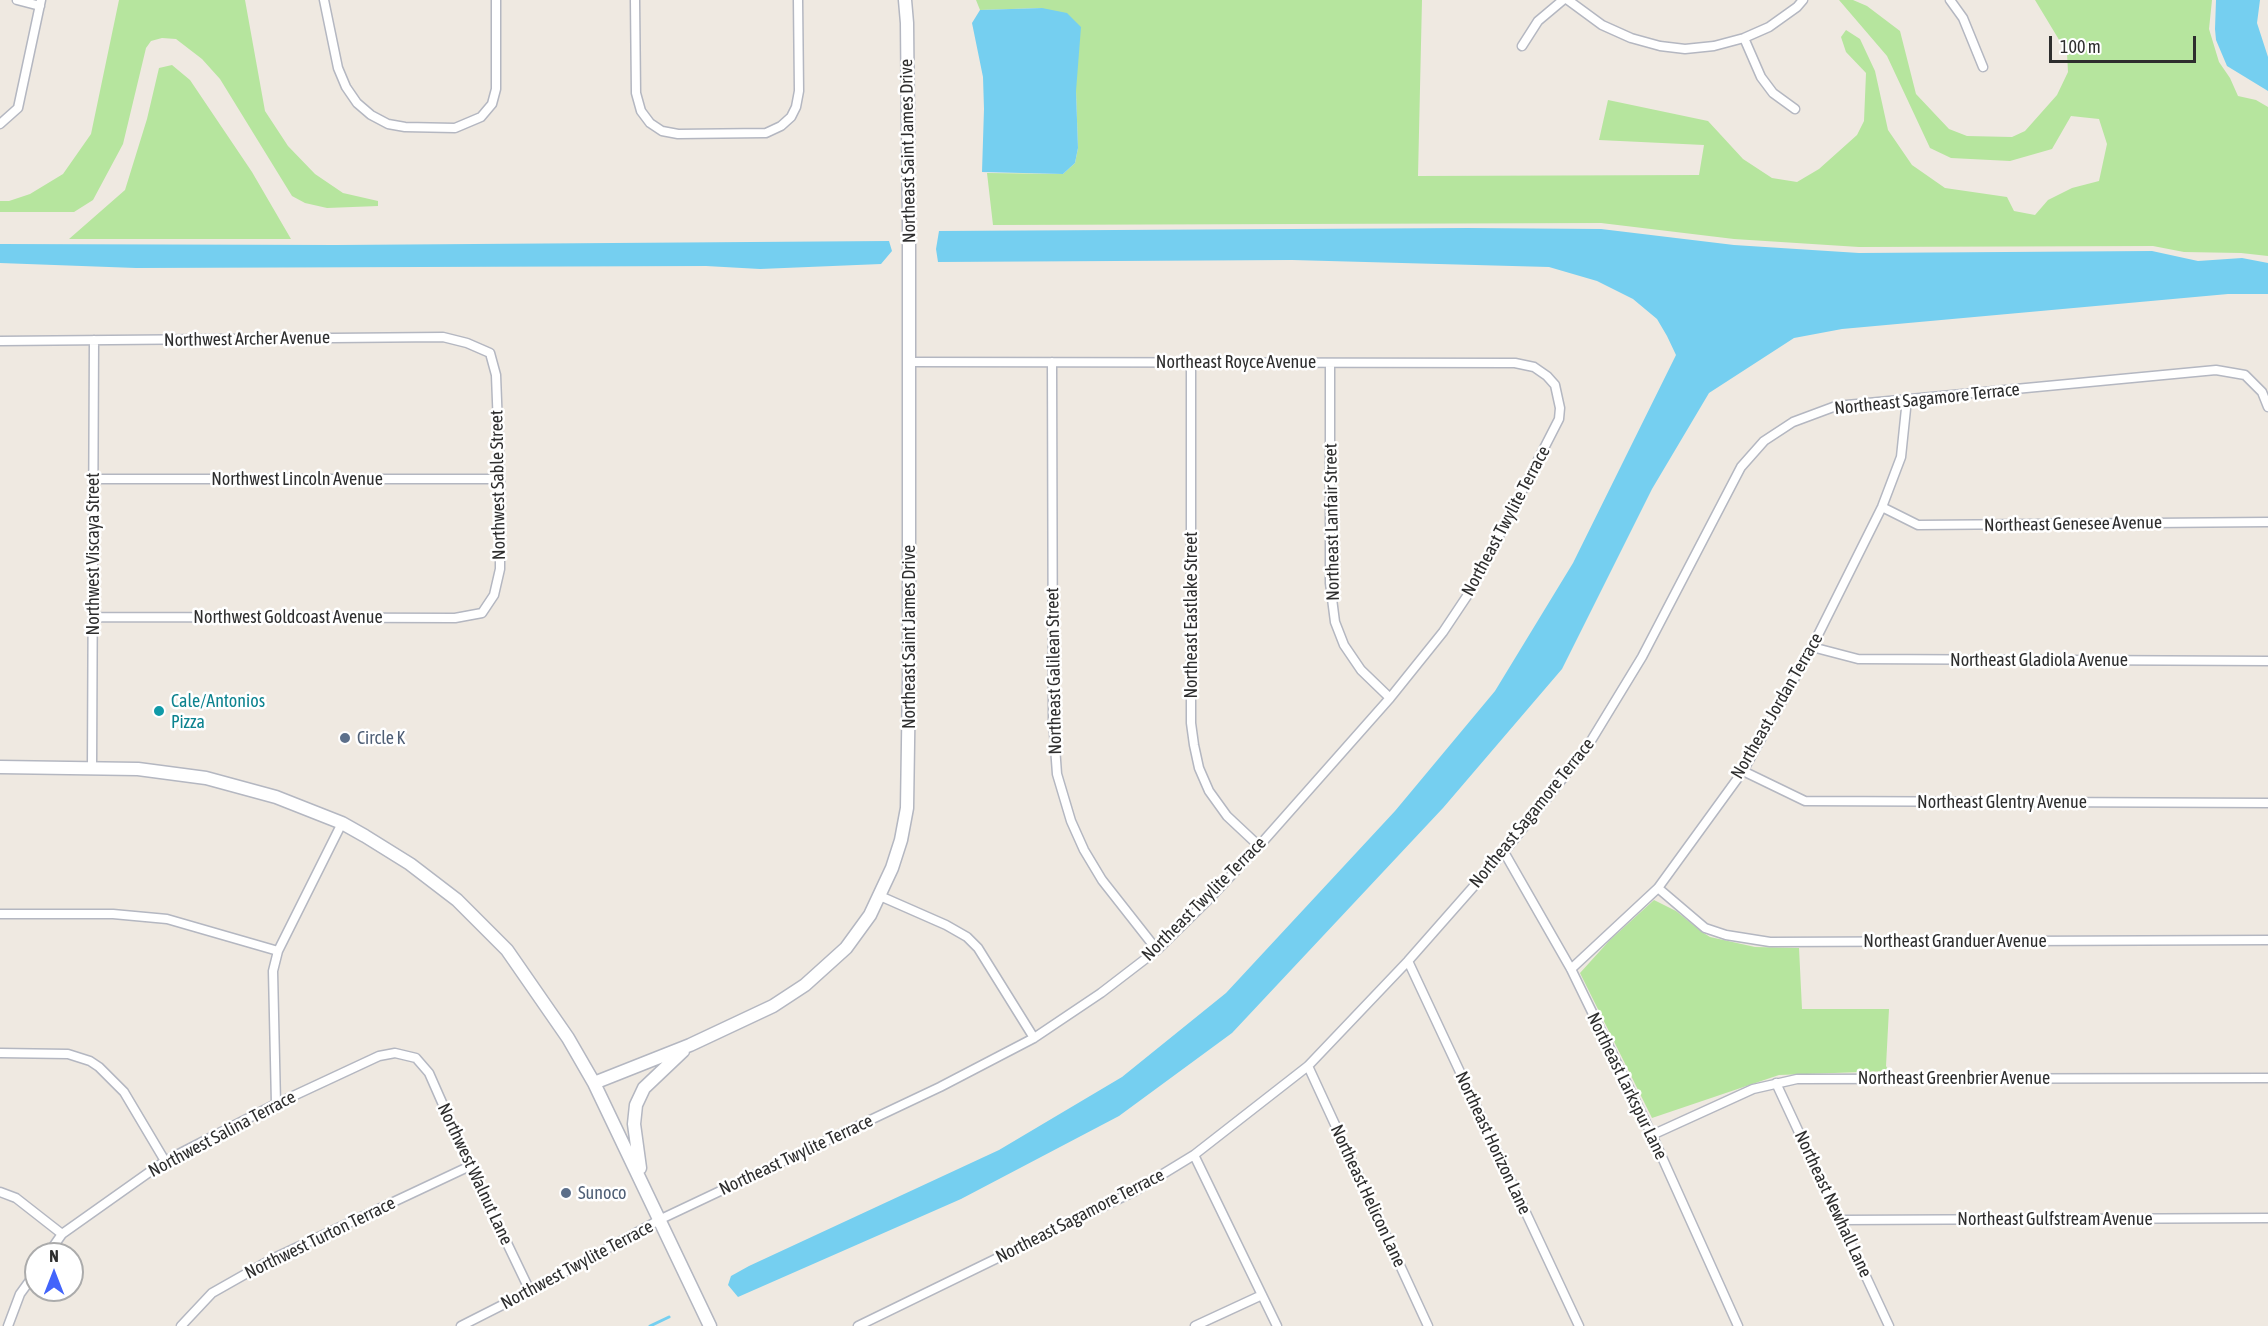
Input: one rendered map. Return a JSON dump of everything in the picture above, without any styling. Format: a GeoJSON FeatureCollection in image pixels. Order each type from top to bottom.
{"type":"FeatureCollection","features":[{"type":"Feature","properties":{"kind":"main road","name":"Northeast Saint James Drive"},"geometry":{"type":"LineString","coordinates":[[594,1083],[690,1045],[773,1006],[805,985],[846,948],[870,915],[892,868],[901,840],[907,808],[909,695],[909,362],[905,0]]}},
{"type":"Feature","properties":{"kind":"main road","name":"Northeast Saint James Drive"},"geometry":{"type":"LineString","coordinates":[[907,23],[909,0]]}},
{"type":"Feature","properties":{"kind":"main road"},"geometry":{"type":"LineString","coordinates":[[0,766],[138,769],[206,778],[276,797],[342,823],[390,850],[457,900],[507,950],[551,1012],[594,1083],[661,1219],[710,1326]]}},
{"type":"Feature","properties":{"kind":"main road"},"geometry":{"type":"LineString","coordinates":[[641,1178],[634,1124],[636,1105],[644,1088],[690,1045]]}},
{"type":"Feature","properties":{"kind":"street"},"geometry":{"type":"LineString","coordinates":[[0,124],[18,108],[40,3],[17,0]]}},
{"type":"Feature","properties":{"kind":"street"},"geometry":{"type":"LineString","coordinates":[[324,0],[338,68],[346,87],[357,103],[371,115],[388,124],[405,127],[455,128],[481,117],[492,104],[496,89],[496,0]]}},
{"type":"Feature","properties":{"kind":"street"},"geometry":{"type":"LineString","coordinates":[[636,0],[636,93],[641,111],[650,123],[662,131],[678,134],[766,133],[781,126],[791,117],[796,107],[799,91],[798,0]]}},
{"type":"Feature","properties":{"kind":"street"},"geometry":{"type":"LineString","coordinates":[[1522,46],[1538,21],[1563,0]]}},
{"type":"Feature","properties":{"kind":"street"},"geometry":{"type":"LineString","coordinates":[[1568,0],[1602,25],[1631,38],[1660,46],[1685,49],[1714,46],[1744,38],[1769,27],[1803,0]]}},
{"type":"Feature","properties":{"kind":"street"},"geometry":{"type":"LineString","coordinates":[[1950,0],[1963,18],[1983,67]]}},
{"type":"Feature","properties":{"kind":"street"},"geometry":{"type":"LineString","coordinates":[[1744,38],[1761,77],[1773,93],[1795,108]]}},
{"type":"Feature","properties":{"kind":"street","name":"Northwest Archer Avenue"},"geometry":{"type":"LineString","coordinates":[[0,341],[442,337],[467,343],[490,353]]}},
{"type":"Feature","properties":{"kind":"street","name":"Northwest Viscaya Street"},"geometry":{"type":"LineString","coordinates":[[92,767],[94,340]]}},
{"type":"Feature","properties":{"kind":"street","name":"Northwest Sable Street"},"geometry":{"type":"LineString","coordinates":[[482,613],[494,595],[500,569],[500,479],[496,375],[490,353]]}},
{"type":"Feature","properties":{"kind":"street","name":"Northeast Royce Avenue"},"geometry":{"type":"LineString","coordinates":[[909,362],[1515,363],[1534,367],[1555,385]]}},
{"type":"Feature","properties":{"kind":"street","name":"Northeast Galilean Street"},"geometry":{"type":"LineString","coordinates":[[1052,362],[1053,719],[1057,774],[1071,821],[1084,850],[1102,880],[1157,950]]}},
{"type":"Feature","properties":{"kind":"street","name":"Northeast Eastlake Street"},"geometry":{"type":"LineString","coordinates":[[1191,362],[1191,723],[1194,746],[1199,768],[1209,791],[1227,816],[1259,846]]}},
{"type":"Feature","properties":{"kind":"street","name":"Northeast Lanfair Street"},"geometry":{"type":"LineString","coordinates":[[1330,363],[1330,584],[1335,622],[1344,645],[1361,670],[1390,698]]}},
{"type":"Feature","properties":{"kind":"street","name":"Northeast Sagamore Terrace"},"geometry":{"type":"LineString","coordinates":[[858,1326],[1135,1191],[1194,1155],[1308,1066],[1408,961],[1504,852],[1586,749],[1642,657],[1741,467],[1764,441],[1792,422],[1836,406],[2216,370],[2246,375],[2262,392],[2268,407]]}},
{"type":"Feature","properties":{"kind":"street","name":"Northeast Twylite Terrace"},"geometry":{"type":"LineString","coordinates":[[661,1219],[940,1087],[1034,1038],[1101,993],[1157,950],[1259,846],[1390,698],[1443,632],[1473,587],[1559,419],[1559,395],[1555,385]]}},
{"type":"Feature","properties":{"kind":"street","name":"Northeast Jordan Terrace"},"geometry":{"type":"LineString","coordinates":[[1571,969],[1658,888],[1743,771],[1812,647],[1882,507],[1901,457],[1907,399]]}},
{"type":"Feature","properties":{"kind":"street","name":"Northwest Lincoln Avenue"},"geometry":{"type":"LineString","coordinates":[[94,479],[500,479]]}},
{"type":"Feature","properties":{"kind":"street","name":"Northeast Genesee Avenue"},"geometry":{"type":"LineString","coordinates":[[1882,507],[1918,525],[2268,522]]}},
{"type":"Feature","properties":{"kind":"street","name":"Northwest Goldcoast Avenue"},"geometry":{"type":"LineString","coordinates":[[93,617],[455,618],[482,613]]}},
{"type":"Feature","properties":{"kind":"street","name":"Northeast Gladiola Avenue"},"geometry":{"type":"LineString","coordinates":[[1812,647],[1858,659],[2268,661]]}},
{"type":"Feature","properties":{"kind":"street","name":"Northeast Glentry Avenue"},"geometry":{"type":"LineString","coordinates":[[1743,771],[1805,801],[2268,803]]}},
{"type":"Feature","properties":{"kind":"street"},"geometry":{"type":"LineString","coordinates":[[276,1104],[273,971],[278,951],[342,823]]}},
{"type":"Feature","properties":{"kind":"street","name":"Northeast Larkspur Lane"},"geometry":{"type":"LineString","coordinates":[[1504,852],[1571,969],[1652,1135],[1737,1326]]}},
{"type":"Feature","properties":{"kind":"street","name":"Northeast Granduer Avenue"},"geometry":{"type":"LineString","coordinates":[[1658,888],[1705,928],[1726,935],[1770,942],[2268,940]]}},
{"type":"Feature","properties":{"kind":"street"},"geometry":{"type":"LineString","coordinates":[[880,896],[946,925],[967,937],[978,948],[1034,1038]]}},
{"type":"Feature","properties":{"kind":"street"},"geometry":{"type":"LineString","coordinates":[[0,914],[113,914],[168,920],[278,951]]}},
{"type":"Feature","properties":{"kind":"street","name":"Northeast Horizon Lane"},"geometry":{"type":"LineString","coordinates":[[1408,961],[1579,1326]]}},
{"type":"Feature","properties":{"kind":"street"},"geometry":{"type":"LineString","coordinates":[[0,1053],[68,1054],[90,1061],[114,1080],[124,1092],[165,1161]]}},
{"type":"Feature","properties":{"kind":"street","name":"Northwest Salina Terrace"},"geometry":{"type":"LineString","coordinates":[[56,1242],[62,1234],[165,1161],[276,1104],[379,1056],[395,1053],[416,1058]]}},
{"type":"Feature","properties":{"kind":"street","name":"Northwest Walnut Lane"},"geometry":{"type":"LineString","coordinates":[[416,1058],[429,1073],[470,1166],[531,1291]]}},
{"type":"Feature","properties":{"kind":"street","name":"Northeast Helicon Lane"},"geometry":{"type":"LineString","coordinates":[[1308,1066],[1428,1326]]}},
{"type":"Feature","properties":{"kind":"street","name":"Northeast Greenbrier Avenue"},"geometry":{"type":"LineString","coordinates":[[1652,1135],[1753,1089],[1797,1079],[2268,1078]]}},
{"type":"Feature","properties":{"kind":"street","name":"Northeast Newhall Lane"},"geometry":{"type":"LineString","coordinates":[[1776,1083],[1889,1326]]}},
{"type":"Feature","properties":{"kind":"street"},"geometry":{"type":"LineString","coordinates":[[1194,1155],[1276,1326]]}},
{"type":"Feature","properties":{"kind":"street","name":"Northwest Turton Terrace"},"geometry":{"type":"LineString","coordinates":[[181,1326],[212,1293],[272,1259],[470,1166]]}},
{"type":"Feature","properties":{"kind":"street"},"geometry":{"type":"LineString","coordinates":[[0,1192],[16,1198],[62,1234]]}},
{"type":"Feature","properties":{"kind":"street","name":"Northeast Gulfstream Avenue"},"geometry":{"type":"LineString","coordinates":[[1841,1220],[2268,1218]]}},
{"type":"Feature","properties":{"kind":"street","name":"Northwest Twylite Terrace"},"geometry":{"type":"LineString","coordinates":[[461,1326],[531,1291],[661,1219]]}},
{"type":"Feature","properties":{"kind":"street"},"geometry":{"type":"LineString","coordinates":[[8,1326],[24,1288]]}},
{"type":"Feature","properties":{"kind":"street"},"geometry":{"type":"LineString","coordinates":[[1195,1326],[1262,1295]]}},
{"type":"Feature","properties":{"kind":"green space"},"geometry":{"type":"Polygon","coordinates":[[[119,0],[245,0],[265,111],[288,146],[315,174],[343,193],[378,201],[378,206],[327,208],[305,203],[292,196],[220,79],[202,59],[176,39],[162,38],[151,41],[146,48],[123,144],[93,200],[74,212],[0,212],[0,201],[9,201],[30,194],[63,174],[91,134],[119,0]]]}},
{"type":"Feature","properties":{"kind":"green space"},"geometry":{"type":"Polygon","coordinates":[[[976,0],[1422,0],[1418,176],[1699,175],[1704,145],[1599,140],[1608,100],[1708,121],[1743,159],[1772,178],[1797,182],[1819,169],[1857,135],[1864,121],[1866,73],[1846,52],[1841,37],[1846,30],[1860,39],[1875,71],[1888,130],[1912,165],[1945,188],[2007,197],[2014,211],[2035,215],[2048,200],[2072,188],[2099,181],[2107,144],[2099,119],[2071,116],[2052,149],[2010,161],[1951,158],[1930,148],[1887,56],[1839,0],[1853,0],[1867,6],[1900,31],[1916,94],[1949,129],[1967,136],[2012,137],[2025,131],[2057,95],[2068,72],[2067,53],[2035,0],[2212,0],[2209,29],[2219,62],[2238,96],[2256,100],[2268,107],[2268,256],[2184,252],[2153,246],[1859,247],[1734,239],[1601,223],[993,225],[987,173],[1063,174],[1075,163],[1078,148],[1076,91],[1042,8],[980,10],[976,0]]]}},
{"type":"Feature","properties":{"kind":"green space"},"geometry":{"type":"Polygon","coordinates":[[[172,65],[190,80],[252,172],[291,239],[69,239],[125,190],[147,119],[159,68],[172,65]]]}},
{"type":"Feature","properties":{"kind":"green space"},"geometry":{"type":"Polygon","coordinates":[[[1654,900],[1676,911],[1710,937],[1755,947],[1799,948],[1802,1009],[1889,1009],[1886,1066],[1889,1071],[1779,1075],[1652,1118],[1580,973],[1609,941],[1654,900]]]}},
{"type":"Feature","properties":{"kind":"water"},"geometry":{"type":"Polygon","coordinates":[[[2216,0],[2260,0],[2257,23],[2268,57],[2268,91],[2227,66],[2216,40],[2216,0]]]}},
{"type":"Feature","properties":{"kind":"water"},"geometry":{"type":"Polygon","coordinates":[[[1042,8],[1067,13],[1081,27],[1076,91],[1078,148],[1075,163],[1063,174],[982,172],[983,77],[972,23],[980,10],[1042,8]]]}},
{"type":"Feature","properties":{"kind":"water"},"geometry":{"type":"Polygon","coordinates":[[[1601,229],[1734,245],[1859,253],[2152,251],[2198,261],[2242,258],[2268,263],[2268,294],[2228,294],[1842,329],[1794,338],[1709,393],[1652,489],[1562,669],[1443,808],[1232,1033],[1119,1116],[961,1199],[738,1297],[728,1285],[731,1276],[999,1150],[1122,1077],[1226,993],[1395,811],[1495,691],[1573,563],[1676,355],[1657,319],[1633,299],[1597,281],[1549,267],[1292,260],[938,262],[936,249],[939,231],[1601,229]]]}},
{"type":"Feature","properties":{"kind":"water"},"geometry":{"type":"Polygon","coordinates":[[[889,241],[892,251],[881,264],[760,269],[706,266],[136,268],[0,263],[0,244],[336,245],[889,241]]]}},
{"type":"Feature","properties":{"kind":"waterway"},"geometry":{"type":"LineString","coordinates":[[650,1326],[669,1317]]}},
{"type":"Feature","properties":{"kind":"place","name":"Cale/Antonios Pizza"},"geometry":{"type":"Point","coordinates":[159,711]}},
{"type":"Feature","properties":{"kind":"place","name":"Circle K"},"geometry":{"type":"Point","coordinates":[345,738]}},
{"type":"Feature","properties":{"kind":"place","name":"Sunoco"},"geometry":{"type":"Point","coordinates":[566,1193]}}]}
